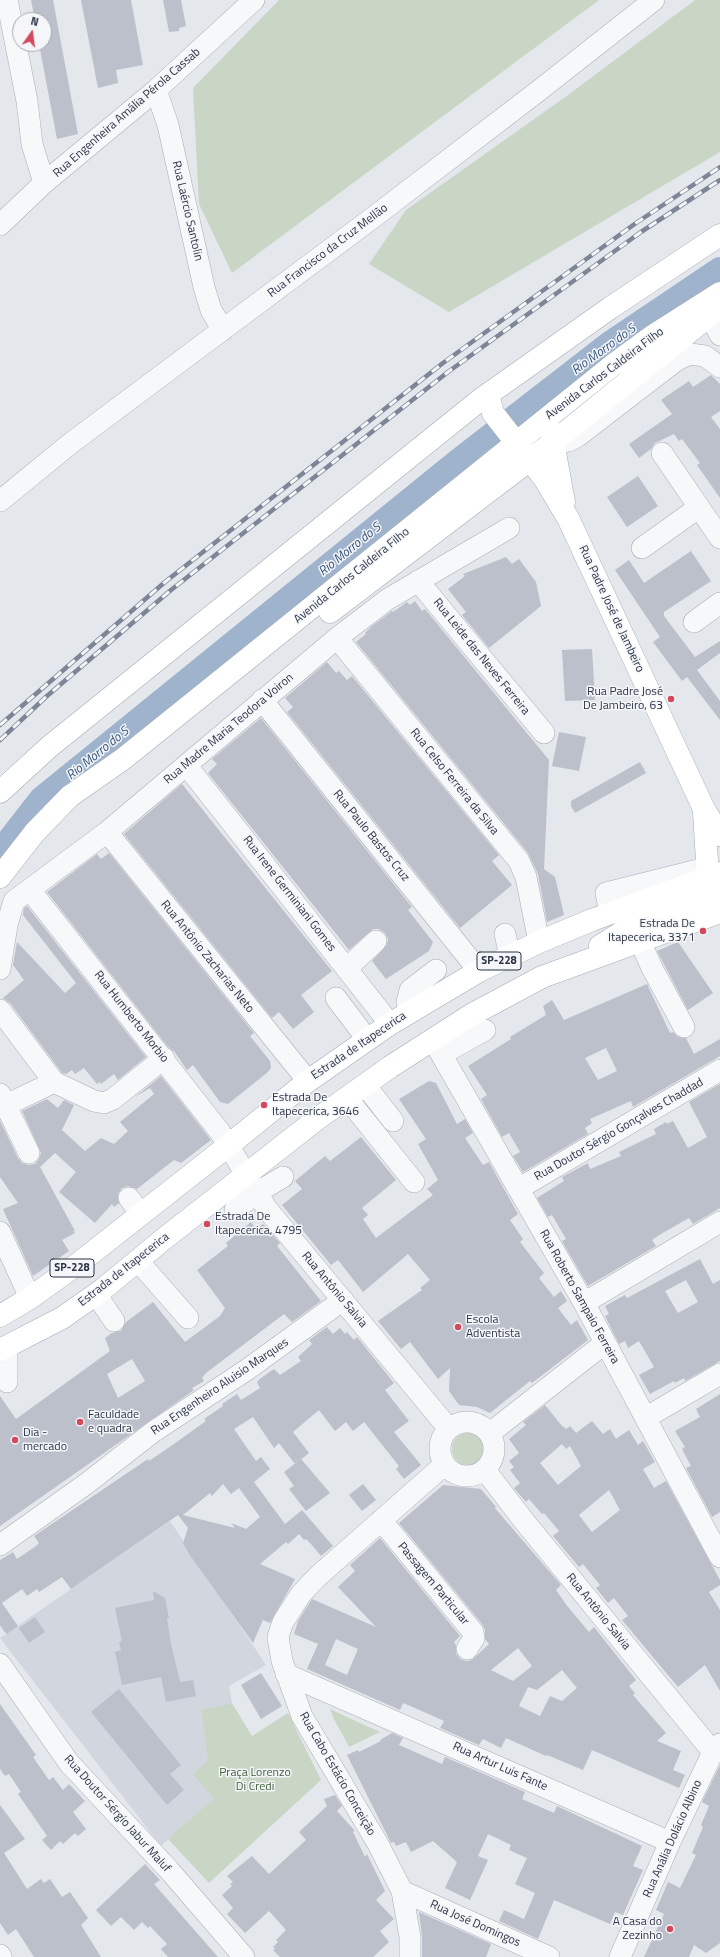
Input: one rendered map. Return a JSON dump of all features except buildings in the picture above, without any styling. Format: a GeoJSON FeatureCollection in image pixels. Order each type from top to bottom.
{"type":"FeatureCollection","features":[{"type":"Feature","properties":{"kind":"main road"},"geometry":{"type":"LineString","coordinates":[[0,792],[49,747],[488,395],[610,308],[720,235]]}},
{"type":"Feature","properties":{"kind":"main road","name":"Avenida Carlos Caldeira Filho"},"geometry":{"type":"LineString","coordinates":[[0,877],[35,832],[58,807],[90,780],[123,759],[515,439],[551,415],[613,365],[654,335],[720,292]]}},
{"type":"Feature","properties":{"kind":"main road"},"geometry":{"type":"LineString","coordinates":[[123,759],[185,722],[552,443],[715,311]]}},
{"type":"Feature","properties":{"kind":"main road","name":"Rua Padre José de Jambeiro"},"geometry":{"type":"LineString","coordinates":[[488,395],[493,413],[515,439],[568,518],[704,809],[720,834]]}},
{"type":"Feature","properties":{"kind":"main road","name":"Rua Padre José de Jambeiro"},"geometry":{"type":"LineString","coordinates":[[551,415],[552,443],[568,518]]}},
{"type":"Feature","properties":{"kind":"main road","name":"Rua Padre José de Jambeiro"},"geometry":{"type":"LineString","coordinates":[[704,809],[714,877]]}},
{"type":"Feature","properties":{"kind":"main road"},"geometry":{"type":"LineString","coordinates":[[576,964],[610,938],[630,927],[705,898],[714,877]]}},
{"type":"Feature","properties":{"kind":"main road","name":"Estrada de Itapecerica"},"geometry":{"type":"LineString","coordinates":[[0,1316],[30,1298],[78,1263],[135,1206],[230,1145],[308,1081],[367,1039],[409,1012],[479,971],[539,942],[610,913],[714,877]]}},
{"type":"Feature","properties":{"kind":"main road","name":"Estrada de Itapecerica"},"geometry":{"type":"LineString","coordinates":[[4,1348],[62,1318],[96,1294],[246,1174],[346,1098],[365,1085],[437,1047],[471,1015],[535,980],[720,912]]}},
{"type":"Feature","properties":{"kind":"street"},"geometry":{"type":"LineString","coordinates":[[7,0],[27,101],[32,144],[44,183]]}},
{"type":"Feature","properties":{"kind":"street","name":"Rua Engenheira Amália Pérola Cassab"},"geometry":{"type":"LineString","coordinates":[[0,225],[44,183],[156,90],[254,0]]}},
{"type":"Feature","properties":{"kind":"street","name":"Rua Francisco da Cruz Mellão"},"geometry":{"type":"LineString","coordinates":[[1,498],[71,443],[524,102],[654,0]]}},
{"type":"Feature","properties":{"kind":"street","name":"Rua Laércio Santolin"},"geometry":{"type":"LineString","coordinates":[[156,90],[168,125],[204,288],[211,310],[223,330]]}},
{"type":"Feature","properties":{"kind":"street"},"geometry":{"type":"LineString","coordinates":[[715,311],[720,335]]}},
{"type":"Feature","properties":{"kind":"street"},"geometry":{"type":"LineString","coordinates":[[552,443],[569,441],[578,436],[677,360],[690,354],[705,356],[720,367]]}},
{"type":"Feature","properties":{"kind":"street"},"geometry":{"type":"LineString","coordinates":[[662,454],[698,508],[718,530]]}},
{"type":"Feature","properties":{"kind":"street"},"geometry":{"type":"LineString","coordinates":[[642,548],[698,508]]}},
{"type":"Feature","properties":{"kind":"street","name":"Rua Madre Maria Teodora Voiron"},"geometry":{"type":"LineString","coordinates":[[0,969],[7,925],[13,904],[106,832],[187,766],[262,700],[337,638],[388,599],[509,528]]}},
{"type":"Feature","properties":{"kind":"street","name":"Rua Leide das Neves Ferreira"},"geometry":{"type":"LineString","coordinates":[[418,581],[544,734]]}},
{"type":"Feature","properties":{"kind":"street"},"geometry":{"type":"LineString","coordinates":[[694,622],[720,603]]}},
{"type":"Feature","properties":{"kind":"street","name":"Rua Celso Ferreira da Silva"},"geometry":{"type":"LineString","coordinates":[[337,638],[519,861],[526,877],[539,942]]}},
{"type":"Feature","properties":{"kind":"street","name":"Rua Paulo Bastos Cruz"},"geometry":{"type":"LineString","coordinates":[[262,700],[479,971]]}},
{"type":"Feature","properties":{"kind":"street","name":"Rua Irene Germiniani Gomes"},"geometry":{"type":"LineString","coordinates":[[187,766],[390,1024]]}},
{"type":"Feature","properties":{"kind":"street","name":"Rua Antônio Zacharias Neto"},"geometry":{"type":"LineString","coordinates":[[106,832],[308,1081]]}},
{"type":"Feature","properties":{"kind":"street","name":"Rua Humberto Morbio"},"geometry":{"type":"LineString","coordinates":[[30,890],[164,1058],[230,1145]]}},
{"type":"Feature","properties":{"kind":"street"},"geometry":{"type":"LineString","coordinates":[[505,934],[510,956]]}},
{"type":"Feature","properties":{"kind":"street"},"geometry":{"type":"LineString","coordinates":[[347,968],[376,941]]}},
{"type":"Feature","properties":{"kind":"street"},"geometry":{"type":"LineString","coordinates":[[640,941],[652,968],[684,1027]]}},
{"type":"Feature","properties":{"kind":"street"},"geometry":{"type":"LineString","coordinates":[[409,1012],[407,1002],[410,990],[436,970]]}},
{"type":"Feature","properties":{"kind":"street"},"geometry":{"type":"LineString","coordinates":[[336,998],[367,1039]]}},
{"type":"Feature","properties":{"kind":"street"},"geometry":{"type":"LineString","coordinates":[[0,1010],[54,1082],[94,1101],[104,1102],[113,1099],[164,1058]]}},
{"type":"Feature","properties":{"kind":"street"},"geometry":{"type":"LineString","coordinates":[[437,1047],[485,1030]]}},
{"type":"Feature","properties":{"kind":"street","name":"Rua Roberto Sampaio Ferreira"},"geometry":{"type":"LineString","coordinates":[[437,1047],[584,1303],[647,1417],[714,1530],[720,1557]]}},
{"type":"Feature","properties":{"kind":"street","name":"Rua Doutor Sérgio Gonçalves Chaddad"},"geometry":{"type":"LineString","coordinates":[[518,1189],[720,1070]]}},
{"type":"Feature","properties":{"kind":"street"},"geometry":{"type":"LineString","coordinates":[[29,1153],[2,1102],[54,1082]]}},
{"type":"Feature","properties":{"kind":"street"},"geometry":{"type":"LineString","coordinates":[[365,1085],[393,1120]]}},
{"type":"Feature","properties":{"kind":"street"},"geometry":{"type":"LineString","coordinates":[[346,1098],[414,1182]]}},
{"type":"Feature","properties":{"kind":"street","name":"Rua Antônio Salvia"},"geometry":{"type":"LineString","coordinates":[[230,1145],[256,1193],[267,1209],[449,1428]]}},
{"type":"Feature","properties":{"kind":"street"},"geometry":{"type":"LineString","coordinates":[[235,1210],[256,1193],[283,1177]]}},
{"type":"Feature","properties":{"kind":"street"},"geometry":{"type":"LineString","coordinates":[[584,1303],[720,1222]]}},
{"type":"Feature","properties":{"kind":"street"},"geometry":{"type":"LineString","coordinates":[[0,1232],[30,1298]]}},
{"type":"Feature","properties":{"kind":"street"},"geometry":{"type":"LineString","coordinates":[[138,1261],[188,1318]]}},
{"type":"Feature","properties":{"kind":"street"},"geometry":{"type":"LineString","coordinates":[[96,1294],[114,1321]]}},
{"type":"Feature","properties":{"kind":"street","name":"Rua Engenheiro Aluisio Marques"},"geometry":{"type":"LineString","coordinates":[[0,1545],[86,1484],[153,1432],[248,1369],[343,1300]]}},
{"type":"Feature","properties":{"kind":"street"},"geometry":{"type":"LineString","coordinates":[[490,1433],[606,1343]]}},
{"type":"Feature","properties":{"kind":"street"},"geometry":{"type":"LineString","coordinates":[[4,1348],[7,1382]]}},
{"type":"Feature","properties":{"kind":"street"},"geometry":{"type":"LineString","coordinates":[[647,1417],[720,1374]]}},
{"type":"Feature","properties":{"kind":"street"},"geometry":{"type":"LineString","coordinates":[[473,1422],[485,1428],[490,1433],[493,1439],[495,1452],[493,1459],[480,1474],[467,1477],[454,1474],[444,1465],[440,1452],[440,1446],[445,1433],[449,1428],[460,1423],[473,1422]]}},
{"type":"Feature","properties":{"kind":"street","name":"Rua Cabo Estácio Conceição"},"geometry":{"type":"LineString","coordinates":[[410,1957],[410,1937],[402,1891],[378,1844],[302,1716],[278,1650],[278,1637],[283,1622],[301,1594],[317,1576],[444,1465]]}},
{"type":"Feature","properties":{"kind":"street","name":"Rua Antônio Salvia"},"geometry":{"type":"LineString","coordinates":[[485,1470],[524,1521],[716,1748]]}},
{"type":"Feature","properties":{"kind":"street","name":"Passagem Particular"},"geometry":{"type":"LineString","coordinates":[[381,1520],[473,1632],[474,1638],[466,1649]]}},
{"type":"Feature","properties":{"kind":"street","name":"Rua Doutor Sérgio Jabur Maluf"},"geometry":{"type":"LineString","coordinates":[[0,1664],[69,1763],[169,1870],[244,1957]]}},
{"type":"Feature","properties":{"kind":"street","name":"Rua Artur Luis Fante"},"geometry":{"type":"LineString","coordinates":[[286,1674],[670,1842]]}},
{"type":"Feature","properties":{"kind":"street","name":"Rua Artur Luis Fante"},"geometry":{"type":"LineString","coordinates":[[302,1716],[306,1697],[313,1694],[330,1693]]}},
{"type":"Feature","properties":{"kind":"street","name":"Rua Anália Dolácio Albino"},"geometry":{"type":"LineString","coordinates":[[620,1957],[670,1842],[716,1748]]}},
{"type":"Feature","properties":{"kind":"street","name":"Rua José Domingos"},"geometry":{"type":"LineString","coordinates":[[402,1891],[549,1957]]}},
{"type":"Feature","properties":{"kind":"shaded area"},"geometry":{"type":"Polygon","coordinates":[[[170,1521],[266,1665],[229,1686],[232,1703],[201,1710],[214,1798],[161,1846],[0,1638],[170,1521]]]}},
{"type":"Feature","properties":{"kind":"green space"},"geometry":{"type":"Polygon","coordinates":[[[279,0],[599,0],[232,273],[199,204],[193,88],[279,0]]]}},
{"type":"Feature","properties":{"kind":"green space"},"geometry":{"type":"Polygon","coordinates":[[[695,0],[720,0],[720,152],[449,312],[369,264],[406,210],[568,95],[695,0]]]}},
{"type":"Feature","properties":{"kind":"green space"},"geometry":{"type":"Polygon","coordinates":[[[465,1433],[471,1433],[480,1437],[484,1449],[480,1461],[471,1465],[465,1465],[456,1461],[452,1452],[452,1446],[456,1437],[465,1433]]]}},
{"type":"Feature","properties":{"kind":"green space","name":"Praça Lorenzo Di Credi"},"geometry":{"type":"Polygon","coordinates":[[[232,1703],[252,1736],[288,1713],[321,1780],[209,1883],[168,1839],[214,1798],[193,1775],[208,1760],[201,1710],[232,1703]]]}},
{"type":"Feature","properties":{"kind":"green space"},"geometry":{"type":"Polygon","coordinates":[[[330,1709],[380,1732],[349,1747],[330,1709]]]}},
{"type":"Feature","properties":{"kind":"waterway","name":"Rio Morro do S"},"geometry":{"type":"LineString","coordinates":[[0,853],[42,799],[459,461],[610,344],[720,270]]}},
{"type":"Feature","properties":{"kind":"railway"},"geometry":{"type":"LineString","coordinates":[[0,725],[165,582],[443,363],[636,223],[720,167]]}},
{"type":"Feature","properties":{"kind":"railway"},"geometry":{"type":"LineString","coordinates":[[0,740],[47,696],[171,590],[448,372],[641,232],[720,180]]}},
{"type":"Feature","properties":{"kind":"place","name":"Rua Padre José De Jambeiro, 63"},"geometry":{"type":"Point","coordinates":[671,699]}},
{"type":"Feature","properties":{"kind":"place","name":"Estrada De Itapecerica, 3371"},"geometry":{"type":"Point","coordinates":[703,931]}},
{"type":"Feature","properties":{"kind":"place","name":"Estrada De Itapecerica, 3646"},"geometry":{"type":"Point","coordinates":[264,1105]}},
{"type":"Feature","properties":{"kind":"place","name":"Estrada De Itapecerica, 4795"},"geometry":{"type":"Point","coordinates":[207,1224]}},
{"type":"Feature","properties":{"kind":"place","name":"Escola Adventista"},"geometry":{"type":"Point","coordinates":[458,1327]}},
{"type":"Feature","properties":{"kind":"place","name":"Faculdade e quadra"},"geometry":{"type":"Point","coordinates":[80,1422]}},
{"type":"Feature","properties":{"kind":"place","name":"Dia - mercado"},"geometry":{"type":"Point","coordinates":[15,1440]}},
{"type":"Feature","properties":{"kind":"place","name":"A Casa do Zezinho"},"geometry":{"type":"Point","coordinates":[670,1929]}}]}
